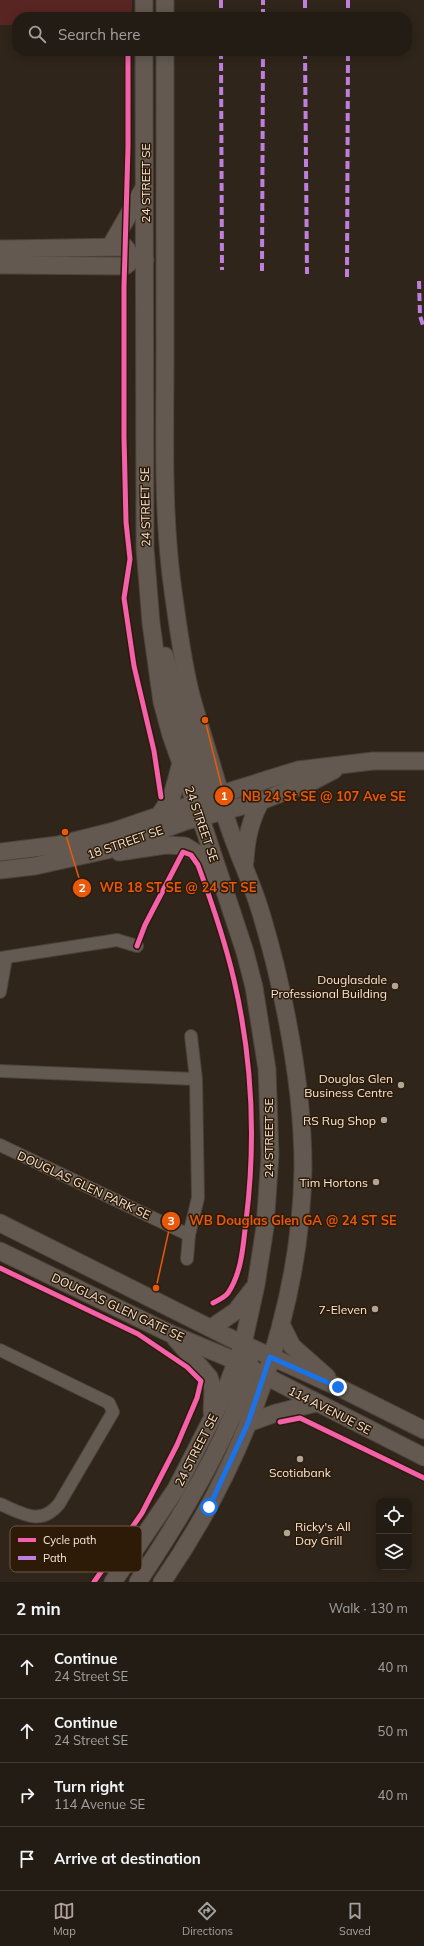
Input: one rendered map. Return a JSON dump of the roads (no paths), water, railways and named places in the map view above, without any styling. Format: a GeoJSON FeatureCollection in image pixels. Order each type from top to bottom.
{"type":"FeatureCollection","features":[{"type":"Feature","properties":{"kind":"main road"},"geometry":{"type":"LineString","coordinates":[[144,0],[144,12]]}},
{"type":"Feature","properties":{"kind":"main road"},"geometry":{"type":"LineString","coordinates":[[165,0],[165,12]]}},
{"type":"Feature","properties":{"kind":"main road","name":"24 STREET SE"},"geometry":{"type":"LineString","coordinates":[[142,1539],[176,1489],[223,1397],[250,1368],[270,1357],[281,1324],[297,1247],[302,1167],[300,1103],[295,1066],[275,966],[256,899],[224,812],[206,803],[181,763],[162,702],[151,623],[146,562],[139,259],[145,186],[144,56]]}},
{"type":"Feature","properties":{"kind":"main road","name":"24 STREET SE"},"geometry":{"type":"LineString","coordinates":[[162,1582],[189,1542],[209,1507],[248,1423],[250,1368],[243,1344],[256,1285],[265,1227],[270,1156],[267,1069],[254,987],[231,912],[206,803],[192,699],[183,661],[173,592],[168,541],[165,441],[165,56]]}},
{"type":"Feature","properties":{"kind":"main road"},"geometry":{"type":"LineString","coordinates":[[110,247],[145,186]]}},
{"type":"Feature","properties":{"kind":"main road"},"geometry":{"type":"LineString","coordinates":[[0,248],[125,247],[139,259],[125,266],[0,265]]}},
{"type":"Feature","properties":{"kind":"main road"},"geometry":{"type":"LineString","coordinates":[[151,623],[162,644],[181,718],[206,803],[298,770],[373,761],[424,761]]}},
{"type":"Feature","properties":{"kind":"main road"},"geometry":{"type":"LineString","coordinates":[[159,816],[172,796],[181,763]]}},
{"type":"Feature","properties":{"kind":"main road","name":"18 STREET SE"},"geometry":{"type":"LineString","coordinates":[[0,852],[58,844],[114,831],[159,816],[206,803],[224,812],[313,781],[343,765]]}},
{"type":"Feature","properties":{"kind":"main road"},"geometry":{"type":"LineString","coordinates":[[244,867],[246,838],[251,820],[261,800]]}},
{"type":"Feature","properties":{"kind":"main road","name":"18 STREET SE"},"geometry":{"type":"LineString","coordinates":[[0,870],[35,866],[107,850],[206,803]]}},
{"type":"Feature","properties":{"kind":"main road"},"geometry":{"type":"LineString","coordinates":[[107,850],[121,853],[166,845],[185,846],[202,856],[231,912]]}},
{"type":"Feature","properties":{"kind":"main road","name":"DOUGLAS GLEN GATE SE"},"geometry":{"type":"LineString","coordinates":[[0,1223],[243,1344]]}},
{"type":"Feature","properties":{"kind":"main road","name":"DOUGLAS GLEN GATE SE"},"geometry":{"type":"LineString","coordinates":[[0,1251],[169,1333],[250,1368]]}},
{"type":"Feature","properties":{"kind":"main road"},"geometry":{"type":"LineString","coordinates":[[211,1328],[236,1311],[256,1285]]}},
{"type":"Feature","properties":{"kind":"main road"},"geometry":{"type":"LineString","coordinates":[[281,1324],[292,1346],[338,1387]]}},
{"type":"Feature","properties":{"kind":"main road"},"geometry":{"type":"LineString","coordinates":[[169,1333],[209,1377],[213,1389],[212,1418]]}},
{"type":"Feature","properties":{"kind":"main road","name":"114 AVENUE SE"},"geometry":{"type":"LineString","coordinates":[[243,1344],[338,1387],[424,1430]]}},
{"type":"Feature","properties":{"kind":"main road"},"geometry":{"type":"LineString","coordinates":[[138,1582],[186,1507],[217,1452],[239,1401],[250,1368]]}},
{"type":"Feature","properties":{"kind":"main road","name":"114 AVENUE SE"},"geometry":{"type":"LineString","coordinates":[[250,1368],[316,1404],[424,1457]]}},
{"type":"Feature","properties":{"kind":"main road"},"geometry":{"type":"LineString","coordinates":[[248,1423],[276,1413],[316,1404]]}},
{"type":"Feature","properties":{"kind":"main road","name":"24 STREET SE"},"geometry":{"type":"LineString","coordinates":[[113,1582],[120,1572]]}},
{"type":"Feature","properties":{"kind":"street"},"geometry":{"type":"LineString","coordinates":[[0,992],[3,958],[117,940],[137,946]]}},
{"type":"Feature","properties":{"kind":"street"},"geometry":{"type":"LineString","coordinates":[[187,1259],[189,1236],[198,1198],[196,1079],[191,1036]]}},
{"type":"Feature","properties":{"kind":"street"},"geometry":{"type":"LineString","coordinates":[[0,1071],[196,1079]]}},
{"type":"Feature","properties":{"kind":"street","name":"DOUGLAS GLEN PARK SE"},"geometry":{"type":"LineString","coordinates":[[0,1145],[189,1236]]}},
{"type":"Feature","properties":{"kind":"street"},"geometry":{"type":"LineString","coordinates":[[0,1350],[109,1402],[113,1412],[59,1504],[52,1512],[42,1517],[31,1516],[0,1504]]}},
{"type":"Feature","properties":{"kind":"place","name":"NB 24 St SE @ 107 Ave SE"},"geometry":{"type":"Point","coordinates":[205,720]}},
{"type":"Feature","properties":{"kind":"place","name":"WB 18 ST SE @ 24 ST SE"},"geometry":{"type":"Point","coordinates":[65,832]}},
{"type":"Feature","properties":{"kind":"place","name":"Douglasdale Professional Building"},"geometry":{"type":"Point","coordinates":[395,986]}},
{"type":"Feature","properties":{"kind":"place","name":"Douglas Glen Business Centre"},"geometry":{"type":"Point","coordinates":[401,1085]}},
{"type":"Feature","properties":{"kind":"place","name":"RS Rug Shop"},"geometry":{"type":"Point","coordinates":[384,1120]}},
{"type":"Feature","properties":{"kind":"place","name":"Tim Hortons"},"geometry":{"type":"Point","coordinates":[376,1182]}},
{"type":"Feature","properties":{"kind":"place","name":"WB Douglas Glen GA @ 24 ST SE"},"geometry":{"type":"Point","coordinates":[156,1288]}},
{"type":"Feature","properties":{"kind":"place","name":"7-Eleven"},"geometry":{"type":"Point","coordinates":[375,1309]}},
{"type":"Feature","properties":{"kind":"place","name":"Scotiabank"},"geometry":{"type":"Point","coordinates":[300,1459]}},
{"type":"Feature","properties":{"kind":"place","name":"Ricky's All Day Grill"},"geometry":{"type":"Point","coordinates":[287,1533]}}]}
